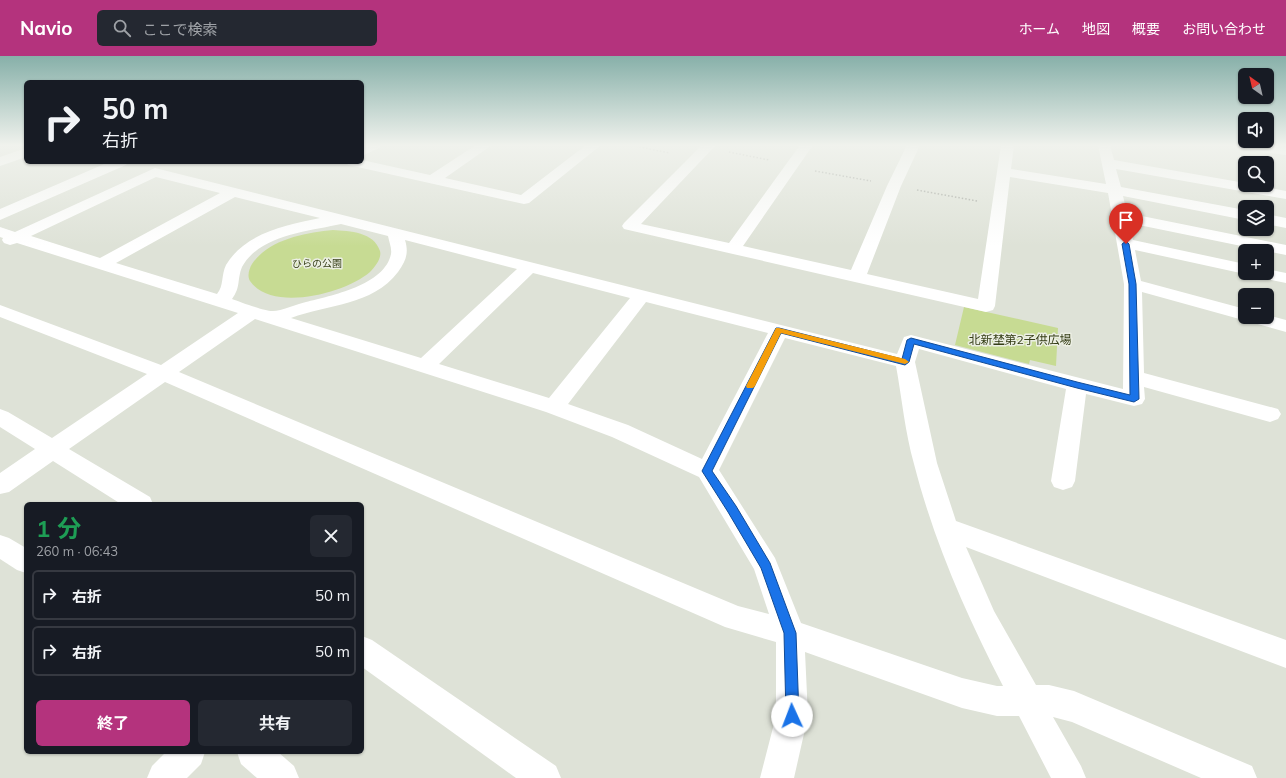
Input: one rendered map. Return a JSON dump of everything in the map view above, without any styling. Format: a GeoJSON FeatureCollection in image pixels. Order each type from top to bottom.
{"type":"FeatureCollection","features":[{"type":"Feature","properties":{"kind":"street"},"geometry":{"type":"LineString","coordinates":[[0,215],[83,179]]}},
{"type":"Feature","properties":{"kind":"street"},"geometry":{"type":"LineString","coordinates":[[0,245],[8,234],[139,179]]}},
{"type":"Feature","properties":{"kind":"street"},"geometry":{"type":"LineString","coordinates":[[181,179],[905,362]]}},
{"type":"Feature","properties":{"kind":"street"},"geometry":{"type":"LineString","coordinates":[[426,179],[524,200],[551,179]]}},
{"type":"Feature","properties":{"kind":"street"},"geometry":{"type":"LineString","coordinates":[[676,179],[630,226],[986,306],[1003,179]]}},
{"type":"Feature","properties":{"kind":"street"},"geometry":{"type":"LineString","coordinates":[[733,249],[783,179]]}},
{"type":"Feature","properties":{"kind":"street"},"geometry":{"type":"LineString","coordinates":[[856,276],[898,179]]}},
{"type":"Feature","properties":{"kind":"street"},"geometry":{"type":"LineString","coordinates":[[1045,179],[1238,214]]}},
{"type":"Feature","properties":{"kind":"street"},"geometry":{"type":"LineString","coordinates":[[1069,778],[984,618],[945,528],[925,463],[905,362],[911,340],[1134,399],[1133,284],[1111,179]]}},
{"type":"Feature","properties":{"kind":"street"},"geometry":{"type":"LineString","coordinates":[[1214,179],[1286,195]]}},
{"type":"Feature","properties":{"kind":"street"},"geometry":{"type":"LineString","coordinates":[[100,264],[233,192]]}},
{"type":"Feature","properties":{"kind":"street"},"geometry":{"type":"LineString","coordinates":[[1120,216],[1286,250]]}},
{"type":"Feature","properties":{"kind":"street"},"geometry":{"type":"LineString","coordinates":[[220,302],[229,289],[230,274],[234,266],[248,251],[268,239],[283,233],[343,219]]}},
{"type":"Feature","properties":{"kind":"street"},"geometry":{"type":"LineString","coordinates":[[1274,220],[1286,223]]}},
{"type":"Feature","properties":{"kind":"street"},"geometry":{"type":"LineString","coordinates":[[273,318],[295,310],[336,301],[356,294],[375,284],[385,277],[397,261],[399,249],[396,233]]}},
{"type":"Feature","properties":{"kind":"street"},"geometry":{"type":"LineString","coordinates":[[8,234],[554,407],[620,431],[707,471],[766,566],[790,633],[792,716],[777,778]]}},
{"type":"Feature","properties":{"kind":"street"},"geometry":{"type":"LineString","coordinates":[[1126,244],[1238,268]]}},
{"type":"Feature","properties":{"kind":"street"},"geometry":{"type":"LineString","coordinates":[[425,366],[529,266]]}},
{"type":"Feature","properties":{"kind":"street"},"geometry":{"type":"LineString","coordinates":[[1274,275],[1286,278]]}},
{"type":"Feature","properties":{"kind":"street"},"geometry":{"type":"LineString","coordinates":[[1133,284],[1238,313]]}},
{"type":"Feature","properties":{"kind":"street"},"geometry":{"type":"LineString","coordinates":[[554,407],[642,295]]}},
{"type":"Feature","properties":{"kind":"street"},"geometry":{"type":"LineString","coordinates":[[0,311],[163,373],[735,618],[790,633],[962,693],[997,701],[1049,700],[1074,707],[1240,778]]}},
{"type":"Feature","properties":{"kind":"street"},"geometry":{"type":"LineString","coordinates":[[0,485],[252,312]]}},
{"type":"Feature","properties":{"kind":"street"},"geometry":{"type":"LineString","coordinates":[[1274,323],[1286,326]]}},
{"type":"Feature","properties":{"kind":"street"},"geometry":{"type":"LineString","coordinates":[[707,471],[779,330]]}},
{"type":"Feature","properties":{"kind":"street"},"geometry":{"type":"LineString","coordinates":[[1134,377],[1270,414]]}},
{"type":"Feature","properties":{"kind":"street"},"geometry":{"type":"LineString","coordinates":[[1063,481],[1077,385]]}},
{"type":"Feature","properties":{"kind":"street"},"geometry":{"type":"LineString","coordinates":[[0,417],[138,502]]}},
{"type":"Feature","properties":{"kind":"street"},"geometry":{"type":"LineString","coordinates":[[945,528],[1286,654]]}},
{"type":"Feature","properties":{"kind":"street"},"geometry":{"type":"LineString","coordinates":[[0,546],[24,561]]}},
{"type":"Feature","properties":{"kind":"street"},"geometry":{"type":"LineString","coordinates":[[364,651],[544,778]]}},
{"type":"Feature","properties":{"kind":"street"},"geometry":{"type":"LineString","coordinates":[[164,778],[187,754]]}},
{"type":"Feature","properties":{"kind":"street"},"geometry":{"type":"LineString","coordinates":[[255,754],[282,778]]}},
{"type":"Feature","properties":{"kind":"green space","name":"ひらの公園"},"geometry":{"type":"Polygon","coordinates":[[[333,230],[354,232],[367,236],[377,245],[380,251],[380,257],[376,265],[370,272],[359,280],[327,293],[291,298],[275,296],[260,291],[250,281],[249,272],[252,264],[259,255],[268,249],[278,243],[300,235],[333,230]]]}},
{"type":"Feature","properties":{"kind":"green space","name":"北新埜第2子供広場"},"geometry":{"type":"Polygon","coordinates":[[[964,307],[1058,328],[1056,366],[1030,360],[1029,364],[955,345],[964,307]]]}},
{"type":"Feature","properties":{"kind":"slow traffic"},"geometry":{"type":"LineString","coordinates":[[750,386],[779,330],[905,362]]}},
{"type":"Feature","properties":{"kind":"route"},"geometry":{"type":"LineString","coordinates":[[792,716],[790,633],[766,566],[707,471],[779,330],[905,362],[911,340],[1134,399],[1133,284],[1126,244]]}}]}
